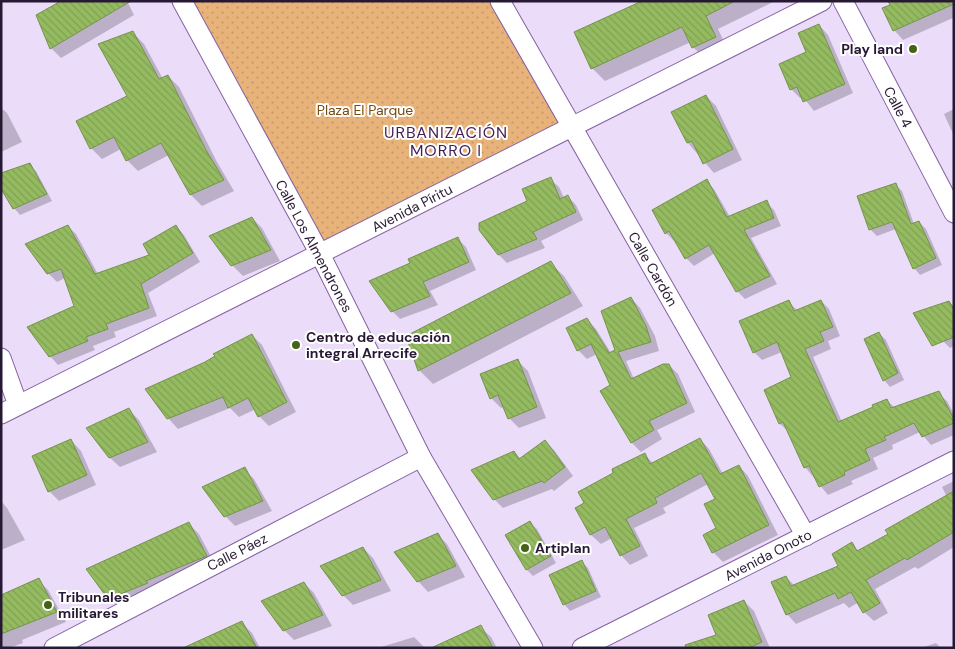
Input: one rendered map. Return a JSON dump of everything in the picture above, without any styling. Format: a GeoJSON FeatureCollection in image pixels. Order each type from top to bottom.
{"type":"FeatureCollection","features":[{"type":"Feature","properties":{"kind":"street","name":"Calle Los Almendrones"},"geometry":{"type":"LineString","coordinates":[[182,1],[320,254],[421,457],[533,648]]}},
{"type":"Feature","properties":{"kind":"street","name":"Calle Cardón"},"geometry":{"type":"LineString","coordinates":[[500,1],[806,536]]}},
{"type":"Feature","properties":{"kind":"street","name":"Avenida Píritu"},"geometry":{"type":"LineString","coordinates":[[1,414],[822,1]]}},
{"type":"Feature","properties":{"kind":"street","name":"Calle 4"},"geometry":{"type":"LineString","coordinates":[[843,1],[953,210]]}},
{"type":"Feature","properties":{"kind":"street"},"geometry":{"type":"LineString","coordinates":[[1,358],[18,405]]}},
{"type":"Feature","properties":{"kind":"street","name":"Calle Páez"},"geometry":{"type":"LineString","coordinates":[[54,648],[421,457]]}},
{"type":"Feature","properties":{"kind":"street","name":"Avenida Onoto"},"geometry":{"type":"LineString","coordinates":[[582,648],[954,461]]}},
{"type":"Feature","properties":{"kind":"green space","name":"Plaza El Parque"},"geometry":{"type":"Polygon","coordinates":[[[182,1],[500,1],[572,127],[320,254],[182,1]]]}},
{"type":"Feature","properties":{"kind":"building"},"geometry":{"type":"Polygon","coordinates":[[[61,1],[131,1],[50,49],[36,15],[61,1]]]}},
{"type":"Feature","properties":{"kind":"building"},"geometry":{"type":"Polygon","coordinates":[[[642,1],[735,1],[706,16],[716,37],[692,48],[682,27],[591,69],[574,32],[642,1]]]}},
{"type":"Feature","properties":{"kind":"building"},"geometry":{"type":"Polygon","coordinates":[[[888,1],[954,1],[954,4],[893,31],[882,8],[890,5],[888,1]]]}},
{"type":"Feature","properties":{"kind":"building"},"geometry":{"type":"Polygon","coordinates":[[[819,24],[845,84],[803,102],[797,87],[790,90],[779,64],[806,52],[798,33],[819,24]]]}},
{"type":"Feature","properties":{"kind":"building"},"geometry":{"type":"Polygon","coordinates":[[[133,31],[159,79],[168,75],[206,150],[224,180],[190,195],[161,143],[126,161],[114,137],[90,149],[76,121],[127,96],[98,44],[133,31]]]}},
{"type":"Feature","properties":{"kind":"building"},"geometry":{"type":"Polygon","coordinates":[[[706,95],[733,149],[703,164],[692,141],[687,143],[671,112],[706,95]]]}},
{"type":"Feature","properties":{"kind":"building"},"geometry":{"type":"Polygon","coordinates":[[[30,163],[47,194],[13,209],[1,189],[1,173],[30,163]]]}},
{"type":"Feature","properties":{"kind":"building"},"geometry":{"type":"Polygon","coordinates":[[[551,177],[560,199],[568,195],[576,212],[533,232],[537,239],[498,255],[479,230],[479,223],[527,201],[522,189],[551,177]]]}},
{"type":"Feature","properties":{"kind":"building"},"geometry":{"type":"Polygon","coordinates":[[[707,179],[727,217],[767,200],[774,218],[744,230],[770,276],[736,292],[709,245],[685,259],[669,231],[665,234],[652,210],[707,179]]]}},
{"type":"Feature","properties":{"kind":"building"},"geometry":{"type":"Polygon","coordinates":[[[896,183],[911,224],[919,221],[936,258],[913,269],[892,222],[869,230],[857,196],[896,183]]]}},
{"type":"Feature","properties":{"kind":"building"},"geometry":{"type":"Polygon","coordinates":[[[252,217],[271,250],[231,266],[209,236],[252,217]]]}},
{"type":"Feature","properties":{"kind":"building"},"geometry":{"type":"Polygon","coordinates":[[[68,225],[95,274],[149,255],[143,244],[176,225],[193,253],[141,284],[149,308],[106,324],[108,329],[86,337],[88,341],[49,357],[27,327],[74,306],[61,269],[47,274],[25,244],[68,225]]]}},
{"type":"Feature","properties":{"kind":"building"},"geometry":{"type":"Polygon","coordinates":[[[458,237],[469,262],[423,282],[430,296],[391,312],[369,281],[410,263],[408,259],[458,237]]]}},
{"type":"Feature","properties":{"kind":"building"},"geometry":{"type":"Polygon","coordinates":[[[551,261],[571,293],[418,371],[406,336],[551,261]]]}},
{"type":"Feature","properties":{"kind":"building"},"geometry":{"type":"Polygon","coordinates":[[[631,297],[646,326],[651,342],[618,352],[631,379],[663,364],[669,364],[687,403],[649,421],[654,430],[631,443],[600,391],[610,385],[591,344],[577,351],[566,328],[587,318],[609,353],[615,350],[601,311],[631,297]]]}},
{"type":"Feature","properties":{"kind":"building"},"geometry":{"type":"Polygon","coordinates":[[[789,300],[794,311],[821,300],[833,327],[820,332],[824,341],[805,349],[838,422],[887,399],[891,408],[939,391],[954,419],[954,423],[922,437],[914,423],[884,437],[886,440],[865,449],[870,460],[844,472],[845,475],[819,487],[809,466],[804,468],[783,422],[779,424],[764,390],[791,377],[777,342],[753,353],[739,321],[789,300]]]}},
{"type":"Feature","properties":{"kind":"building"},"geometry":{"type":"Polygon","coordinates":[[[949,301],[954,309],[954,337],[932,346],[913,313],[949,301]]]}},
{"type":"Feature","properties":{"kind":"building"},"geometry":{"type":"Polygon","coordinates":[[[879,332],[898,373],[883,381],[864,339],[879,332]]]}},
{"type":"Feature","properties":{"kind":"building"},"geometry":{"type":"Polygon","coordinates":[[[252,334],[287,402],[258,417],[248,398],[228,408],[223,397],[167,419],[145,389],[205,362],[215,356],[213,354],[252,334]]]}},
{"type":"Feature","properties":{"kind":"building"},"geometry":{"type":"Polygon","coordinates":[[[518,359],[537,407],[508,419],[498,395],[490,399],[480,374],[518,359]]]}},
{"type":"Feature","properties":{"kind":"building"},"geometry":{"type":"Polygon","coordinates":[[[129,408],[148,442],[109,458],[86,428],[129,408]]]}},
{"type":"Feature","properties":{"kind":"building"},"geometry":{"type":"Polygon","coordinates":[[[700,438],[720,474],[739,465],[769,525],[712,553],[703,535],[716,528],[704,504],[715,499],[701,473],[655,498],[657,503],[626,519],[640,546],[620,556],[605,527],[590,535],[575,508],[584,503],[578,492],[613,473],[612,469],[645,453],[650,464],[700,438]]]}},
{"type":"Feature","properties":{"kind":"building"},"geometry":{"type":"Polygon","coordinates":[[[71,439],[87,475],[48,492],[32,456],[71,439]]]}},
{"type":"Feature","properties":{"kind":"building"},"geometry":{"type":"Polygon","coordinates":[[[545,440],[565,467],[544,483],[542,481],[493,500],[471,470],[514,451],[519,459],[545,440]]]}},
{"type":"Feature","properties":{"kind":"building"},"geometry":{"type":"Polygon","coordinates":[[[245,467],[263,501],[224,517],[202,487],[245,467]]]}},
{"type":"Feature","properties":{"kind":"building"},"geometry":{"type":"Polygon","coordinates":[[[954,491],[954,532],[907,560],[905,558],[866,580],[880,603],[863,613],[851,592],[838,599],[835,593],[786,615],[771,582],[786,576],[791,586],[838,566],[832,554],[852,542],[857,551],[888,534],[885,530],[954,491]]]}},
{"type":"Feature","properties":{"kind":"building"},"geometry":{"type":"Polygon","coordinates":[[[530,521],[551,556],[526,570],[505,535],[530,521]]]}},
{"type":"Feature","properties":{"kind":"building"},"geometry":{"type":"Polygon","coordinates":[[[189,522],[207,556],[146,581],[148,583],[108,599],[86,569],[189,522]]]}},
{"type":"Feature","properties":{"kind":"building"},"geometry":{"type":"Polygon","coordinates":[[[438,533],[456,566],[417,582],[394,552],[438,533]]]}},
{"type":"Feature","properties":{"kind":"building"},"geometry":{"type":"Polygon","coordinates":[[[363,547],[381,580],[342,596],[320,566],[363,547]]]}},
{"type":"Feature","properties":{"kind":"building"},"geometry":{"type":"Polygon","coordinates":[[[582,560],[596,591],[563,605],[549,575],[582,560]]]}},
{"type":"Feature","properties":{"kind":"building"},"geometry":{"type":"Polygon","coordinates":[[[39,578],[57,612],[1,634],[1,595],[39,578]]]}},
{"type":"Feature","properties":{"kind":"building"},"geometry":{"type":"Polygon","coordinates":[[[304,582],[323,615],[283,631],[261,601],[304,582]]]}},
{"type":"Feature","properties":{"kind":"building"},"geometry":{"type":"Polygon","coordinates":[[[744,600],[762,642],[749,648],[686,648],[685,645],[716,635],[708,615],[744,600]]]}},
{"type":"Feature","properties":{"kind":"building"},"geometry":{"type":"Polygon","coordinates":[[[242,621],[257,648],[183,648],[242,621]]]}},
{"type":"Feature","properties":{"kind":"building"},"geometry":{"type":"Polygon","coordinates":[[[481,625],[493,648],[431,648],[481,625]]]}},
{"type":"Feature","properties":{"kind":"place","name":"Play land"},"geometry":{"type":"Point","coordinates":[913,49]}},
{"type":"Feature","properties":{"kind":"place","name":"Centro de educación integral Arrecife"},"geometry":{"type":"Point","coordinates":[296,345]}},
{"type":"Feature","properties":{"kind":"place","name":"Artiplan"},"geometry":{"type":"Point","coordinates":[525,548]}},
{"type":"Feature","properties":{"kind":"place","name":"Tribunales militares"},"geometry":{"type":"Point","coordinates":[48,605]}},
{"type":"Feature","properties":{"kind":"district","name":"URBANIZACIÓN MORRO I"},"geometry":{"type":"Point","coordinates":[446,141]}}]}
